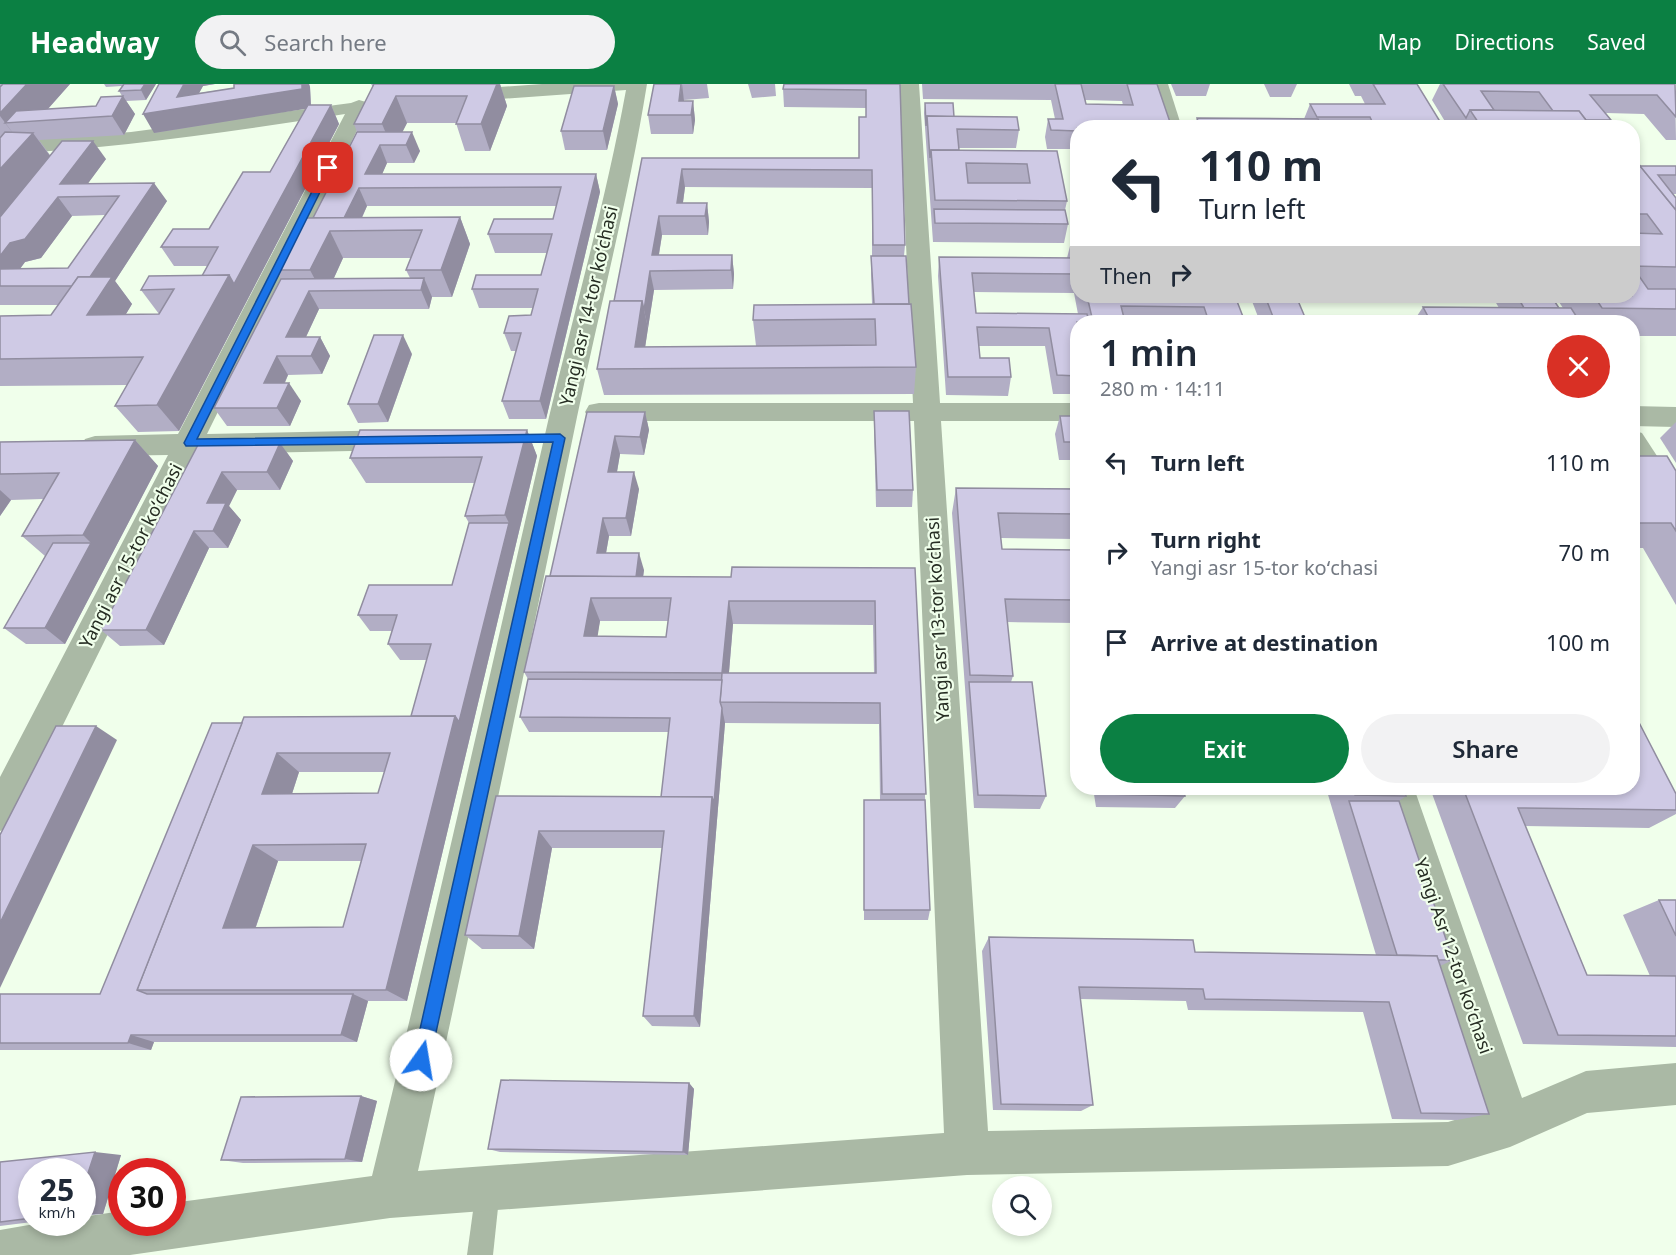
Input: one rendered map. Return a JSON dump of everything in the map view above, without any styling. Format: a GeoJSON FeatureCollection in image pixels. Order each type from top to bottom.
{"type":"FeatureCollection","features":[{"type":"Feature","properties":{"kind":"street"},"geometry":{"type":"LineString","coordinates":[[435,97],[626,84]]}},
{"type":"Feature","properties":{"kind":"street","name":"Yangi asr 14-tor koʻchasi"},"geometry":{"type":"LineString","coordinates":[[390,1196],[463,880],[553,429],[623,165],[637,84]]}},
{"type":"Feature","properties":{"kind":"street","name":"Yangi asr 13-tor koʻchasi"},"geometry":{"type":"LineString","coordinates":[[909,84],[967,1153]]}},
{"type":"Feature","properties":{"kind":"street"},"geometry":{"type":"LineString","coordinates":[[1158,84],[1169,120]]}},
{"type":"Feature","properties":{"kind":"street","name":"Yangi asr 15-tor koʻchasi"},"geometry":{"type":"LineString","coordinates":[[0,814],[124,566],[369,105],[136,139]]}},
{"type":"Feature","properties":{"kind":"street"},"geometry":{"type":"LineString","coordinates":[[0,148],[136,139],[147,120]]}},
{"type":"Feature","properties":{"kind":"street"},"geometry":{"type":"LineString","coordinates":[[57,163],[72,145]]}},
{"type":"Feature","properties":{"kind":"street"},"geometry":{"type":"LineString","coordinates":[[553,429],[926,411],[1070,412]]}},
{"type":"Feature","properties":{"kind":"street"},"geometry":{"type":"LineString","coordinates":[[1640,416],[1676,417]]}},
{"type":"Feature","properties":{"kind":"street"},"geometry":{"type":"LineString","coordinates":[[71,446],[428,440]]}},
{"type":"Feature","properties":{"kind":"street"},"geometry":{"type":"LineString","coordinates":[[1640,453],[1676,509]]}},
{"type":"Feature","properties":{"kind":"street","name":"Yangi Asr 12-tor koʻchasi"},"geometry":{"type":"LineString","coordinates":[[1398,795],[1509,1125]]}},
{"type":"Feature","properties":{"kind":"street"},"geometry":{"type":"LineString","coordinates":[[0,1253],[134,1243],[390,1196],[967,1153],[1448,1144],[1509,1125],[1586,1092],[1676,1084]]}},
{"type":"Feature","properties":{"kind":"lane"},"geometry":{"type":"LineString","coordinates":[[480,1255],[488,1189]]}},
{"type":"Feature","properties":{"kind":"building"},"geometry":{"type":"Polygon","coordinates":[[[3,84],[27,84],[0,113],[0,87],[3,84]]]}},
{"type":"Feature","properties":{"kind":"building"},"geometry":{"type":"Polygon","coordinates":[[[124,84],[145,84],[141,90],[119,91],[124,84]]]}},
{"type":"Feature","properties":{"kind":"building"},"geometry":{"type":"Polygon","coordinates":[[[159,84],[184,84],[177,97],[234,88],[234,84],[302,84],[302,89],[143,114],[159,84]]]}},
{"type":"Feature","properties":{"kind":"building"},"geometry":{"type":"Polygon","coordinates":[[[374,84],[497,84],[481,124],[456,124],[467,96],[396,96],[382,124],[354,124],[374,84]]]}},
{"type":"Feature","properties":{"kind":"building"},"geometry":{"type":"Polygon","coordinates":[[[654,84],[681,84],[679,101],[693,101],[691,115],[648,115],[654,84]]]}},
{"type":"Feature","properties":{"kind":"building"},"geometry":{"type":"Polygon","coordinates":[[[784,84],[900,84],[905,245],[873,245],[872,170],[682,169],[677,203],[707,203],[705,216],[659,216],[652,255],[732,255],[731,270],[650,271],[644,310],[642,301],[614,301],[642,158],[859,158],[859,117],[866,117],[866,90],[783,89],[784,84]]]}},
{"type":"Feature","properties":{"kind":"building"},"geometry":{"type":"Polygon","coordinates":[[[1055,84],[1081,84],[1086,104],[1133,105],[1127,84],[1157,84],[1169,120],[1070,120],[1070,131],[1051,130],[1048,119],[1063,119],[1055,84]]]}},
{"type":"Feature","properties":{"kind":"building"},"geometry":{"type":"Polygon","coordinates":[[[1373,84],[1417,84],[1439,120],[1317,117],[1310,104],[1385,104],[1373,84]]]}},
{"type":"Feature","properties":{"kind":"building"},"geometry":{"type":"Polygon","coordinates":[[[1443,84],[1675,84],[1676,117],[1657,95],[1590,95],[1611,120],[1586,120],[1579,111],[1553,111],[1539,92],[1481,91],[1494,110],[1470,110],[1466,118],[1443,84]]]}},
{"type":"Feature","properties":{"kind":"building"},"geometry":{"type":"Polygon","coordinates":[[[574,86],[614,86],[603,131],[561,131],[574,86]]]}},
{"type":"Feature","properties":{"kind":"building"},"geometry":{"type":"Polygon","coordinates":[[[123,96],[112,116],[5,123],[16,111],[96,106],[101,97],[123,96]]]}},
{"type":"Feature","properties":{"kind":"building"},"geometry":{"type":"Polygon","coordinates":[[[925,103],[953,103],[954,117],[927,116],[926,126],[925,103]]]}},
{"type":"Feature","properties":{"kind":"building"},"geometry":{"type":"Polygon","coordinates":[[[308,105],[331,105],[234,284],[229,275],[202,276],[218,247],[161,247],[173,229],[209,229],[243,172],[270,172],[308,105]]]}},
{"type":"Feature","properties":{"kind":"building"},"geometry":{"type":"Polygon","coordinates":[[[1470,110],[1579,111],[1586,120],[1477,120],[1470,110]]]}},
{"type":"Feature","properties":{"kind":"building"},"geometry":{"type":"Polygon","coordinates":[[[927,116],[1017,117],[1019,130],[957,129],[959,150],[931,150],[930,158],[927,116]]]}},
{"type":"Feature","properties":{"kind":"building"},"geometry":{"type":"Polygon","coordinates":[[[1197,118],[1318,120],[1198,120],[1197,118]]]}},
{"type":"Feature","properties":{"kind":"building"},"geometry":{"type":"Polygon","coordinates":[[[5,132],[33,133],[0,169],[0,138],[5,132]]]}},
{"type":"Feature","properties":{"kind":"building"},"geometry":{"type":"Polygon","coordinates":[[[357,132],[412,132],[406,145],[380,145],[365,174],[596,174],[540,401],[502,401],[521,333],[504,333],[509,316],[531,315],[538,289],[472,289],[476,275],[541,275],[552,234],[488,234],[494,219],[553,219],[561,187],[359,188],[344,218],[313,218],[357,132]]]}},
{"type":"Feature","properties":{"kind":"building"},"geometry":{"type":"Polygon","coordinates":[[[62,141],[93,141],[60,184],[154,183],[90,277],[78,277],[72,286],[0,286],[0,269],[68,268],[119,196],[58,197],[25,239],[10,243],[0,256],[0,217],[62,141]]]}},
{"type":"Feature","properties":{"kind":"building"},"geometry":{"type":"Polygon","coordinates":[[[931,150],[1057,151],[1067,201],[935,200],[931,150]],[[966,163],[968,183],[1030,183],[1027,164],[966,163]]]}},
{"type":"Feature","properties":{"kind":"building"},"geometry":{"type":"Polygon","coordinates":[[[1640,166],[1676,210],[1676,267],[1640,266],[1640,233],[1662,234],[1647,214],[1640,214],[1640,166]]]}},
{"type":"Feature","properties":{"kind":"building"},"geometry":{"type":"Polygon","coordinates":[[[1640,166],[1676,166],[1676,175],[1658,175],[1676,198],[1676,210],[1640,166]]]}},
{"type":"Feature","properties":{"kind":"building"},"geometry":{"type":"Polygon","coordinates":[[[934,209],[1065,210],[1068,224],[935,223],[934,209]]]}},
{"type":"Feature","properties":{"kind":"building"},"geometry":{"type":"Polygon","coordinates":[[[460,217],[441,270],[406,270],[422,230],[330,231],[310,270],[276,270],[304,218],[460,217]]]}},
{"type":"Feature","properties":{"kind":"building"},"geometry":{"type":"Polygon","coordinates":[[[871,256],[906,256],[909,304],[874,304],[871,256]]]}},
{"type":"Feature","properties":{"kind":"building"},"geometry":{"type":"Polygon","coordinates":[[[939,257],[1070,258],[1070,274],[972,273],[976,313],[1087,314],[1070,315],[1070,376],[1057,375],[1049,328],[977,327],[980,358],[1009,358],[1011,377],[948,377],[939,257]]]}},
{"type":"Feature","properties":{"kind":"building"},"geometry":{"type":"Polygon","coordinates":[[[229,275],[157,405],[115,406],[143,357],[0,359],[0,316],[51,315],[78,277],[112,277],[87,315],[159,314],[174,289],[141,290],[149,276],[229,275]]]}},
{"type":"Feature","properties":{"kind":"building"},"geometry":{"type":"Polygon","coordinates":[[[424,278],[421,290],[309,291],[286,337],[320,337],[311,356],[277,356],[264,383],[289,383],[277,408],[214,408],[281,279],[424,278]]]}},
{"type":"Feature","properties":{"kind":"building"},"geometry":{"type":"Polygon","coordinates":[[[1640,278],[1648,289],[1676,289],[1676,309],[1602,308],[1599,303],[1640,303],[1640,278]]]}},
{"type":"Feature","properties":{"kind":"building"},"geometry":{"type":"Polygon","coordinates":[[[610,301],[642,301],[635,347],[876,345],[875,319],[753,320],[754,305],[911,304],[916,367],[597,369],[610,301]]]}},
{"type":"Feature","properties":{"kind":"building"},"geometry":{"type":"Polygon","coordinates":[[[1089,303],[1238,303],[1242,315],[1207,315],[1204,307],[1121,306],[1123,315],[1091,315],[1089,303]]]}},
{"type":"Feature","properties":{"kind":"building"},"geometry":{"type":"Polygon","coordinates":[[[1268,303],[1299,303],[1304,315],[1272,315],[1268,303]]]}},
{"type":"Feature","properties":{"kind":"building"},"geometry":{"type":"Polygon","coordinates":[[[1521,303],[1556,303],[1559,308],[1524,308],[1521,303]]]}},
{"type":"Feature","properties":{"kind":"building"},"geometry":{"type":"Polygon","coordinates":[[[1423,307],[1571,308],[1576,315],[1427,315],[1423,307]]]}},
{"type":"Feature","properties":{"kind":"building"},"geometry":{"type":"Polygon","coordinates":[[[374,335],[403,335],[378,404],[348,404],[374,335]]]}},
{"type":"Feature","properties":{"kind":"building"},"geometry":{"type":"Polygon","coordinates":[[[874,411],[909,411],[913,490],[877,490],[874,411]]]}},
{"type":"Feature","properties":{"kind":"building"},"geometry":{"type":"Polygon","coordinates":[[[587,412],[645,412],[640,437],[615,436],[608,472],[634,472],[626,518],[603,518],[597,553],[639,553],[636,577],[550,576],[587,412]]]}},
{"type":"Feature","properties":{"kind":"building"},"geometry":{"type":"Polygon","coordinates":[[[1060,416],[1070,416],[1070,442],[1064,442],[1060,416]]]}},
{"type":"Feature","properties":{"kind":"building"},"geometry":{"type":"Polygon","coordinates":[[[360,430],[527,430],[505,515],[465,516],[482,457],[350,458],[360,430]]]}},
{"type":"Feature","properties":{"kind":"building"},"geometry":{"type":"Polygon","coordinates":[[[135,440],[83,535],[22,536],[59,473],[0,474],[0,442],[135,440]]]}},
{"type":"Feature","properties":{"kind":"building"},"geometry":{"type":"Polygon","coordinates":[[[199,443],[280,443],[267,472],[222,472],[207,503],[226,503],[213,531],[194,531],[146,630],[101,630],[199,443]]]}},
{"type":"Feature","properties":{"kind":"building"},"geometry":{"type":"Polygon","coordinates":[[[1640,456],[1667,456],[1676,471],[1676,531],[1671,523],[1640,523],[1640,456]]]}},
{"type":"Feature","properties":{"kind":"building"},"geometry":{"type":"Polygon","coordinates":[[[956,488],[1070,489],[1070,514],[998,513],[1002,549],[1070,550],[1070,600],[1005,599],[1013,676],[970,675],[956,488]]]}},
{"type":"Feature","properties":{"kind":"building"},"geometry":{"type":"Polygon","coordinates":[[[469,523],[509,523],[459,722],[455,716],[411,716],[431,644],[388,644],[397,615],[358,615],[369,585],[452,585],[469,523]]]}},
{"type":"Feature","properties":{"kind":"building"},"geometry":{"type":"Polygon","coordinates":[[[53,543],[91,543],[45,628],[4,628],[53,543]]]}},
{"type":"Feature","properties":{"kind":"building"},"geometry":{"type":"Polygon","coordinates":[[[732,567],[915,568],[926,794],[882,794],[880,703],[720,702],[722,673],[524,672],[546,576],[731,577],[732,567]],[[591,598],[584,636],[666,637],[671,598],[591,598]],[[729,601],[722,673],[876,673],[875,601],[729,601]]]}},
{"type":"Feature","properties":{"kind":"building"},"geometry":{"type":"Polygon","coordinates":[[[528,679],[722,680],[720,702],[722,708],[714,803],[712,797],[661,797],[670,718],[520,717],[528,679]]]}},
{"type":"Feature","properties":{"kind":"building"},"geometry":{"type":"Polygon","coordinates":[[[969,682],[1032,682],[1046,796],[978,795],[969,682]]]}},
{"type":"Feature","properties":{"kind":"building"},"geometry":{"type":"Polygon","coordinates":[[[455,716],[386,990],[137,990],[244,717],[455,716]],[[277,753],[262,794],[378,793],[390,753],[277,753]],[[366,844],[253,845],[223,928],[343,927],[366,844]]]}},
{"type":"Feature","properties":{"kind":"building"},"geometry":{"type":"Polygon","coordinates":[[[212,723],[242,723],[137,990],[147,994],[353,994],[341,1035],[131,1035],[128,1043],[0,1043],[0,994],[100,994],[212,723]]]}},
{"type":"Feature","properties":{"kind":"building"},"geometry":{"type":"Polygon","coordinates":[[[1640,724],[1676,794],[1676,810],[1518,808],[1587,975],[1676,976],[1676,1036],[1558,1035],[1466,795],[1640,795],[1640,724]]]}},
{"type":"Feature","properties":{"kind":"building"},"geometry":{"type":"Polygon","coordinates":[[[56,726],[96,726],[0,923],[0,835],[56,726]]]}},
{"type":"Feature","properties":{"kind":"building"},"geometry":{"type":"Polygon","coordinates":[[[1355,795],[1406,795],[1406,796],[1355,795]]]}},
{"type":"Feature","properties":{"kind":"building"},"geometry":{"type":"Polygon","coordinates":[[[496,796],[712,797],[694,1016],[643,1016],[664,831],[539,831],[519,936],[465,935],[496,796]]]}},
{"type":"Feature","properties":{"kind":"building"},"geometry":{"type":"Polygon","coordinates":[[[864,800],[925,800],[930,910],[864,910],[864,800]]]}},
{"type":"Feature","properties":{"kind":"building"},"geometry":{"type":"Polygon","coordinates":[[[1349,801],[1399,801],[1453,960],[1438,960],[1437,956],[1397,955],[1349,801]]]}},
{"type":"Feature","properties":{"kind":"building"},"geometry":{"type":"Polygon","coordinates":[[[1659,900],[1676,900],[1676,936],[1659,900]]]}},
{"type":"Feature","properties":{"kind":"building"},"geometry":{"type":"Polygon","coordinates":[[[989,937],[1193,940],[1195,952],[1437,956],[1489,1114],[1421,1113],[1389,1002],[1205,999],[1203,989],[1079,987],[1093,1105],[1001,1104],[989,937]]]}},
{"type":"Feature","properties":{"kind":"building"},"geometry":{"type":"Polygon","coordinates":[[[501,1080],[689,1083],[683,1152],[488,1149],[501,1080]]]}},
{"type":"Feature","properties":{"kind":"building"},"geometry":{"type":"Polygon","coordinates":[[[361,1096],[345,1159],[221,1160],[241,1097],[361,1096]]]}},
{"type":"Feature","properties":{"kind":"building"},"geometry":{"type":"Polygon","coordinates":[[[95,1152],[93,1158],[38,1158],[95,1152]]]}},
{"type":"Feature","properties":{"kind":"building"},"geometry":{"type":"Polygon","coordinates":[[[18,1160],[18,1220],[0,1222],[0,1162],[18,1160]]]}},
{"type":"Feature","properties":{"kind":"route"},"geometry":{"type":"LineString","coordinates":[[328,168],[190,443],[560,438],[421,1060]]}}]}
